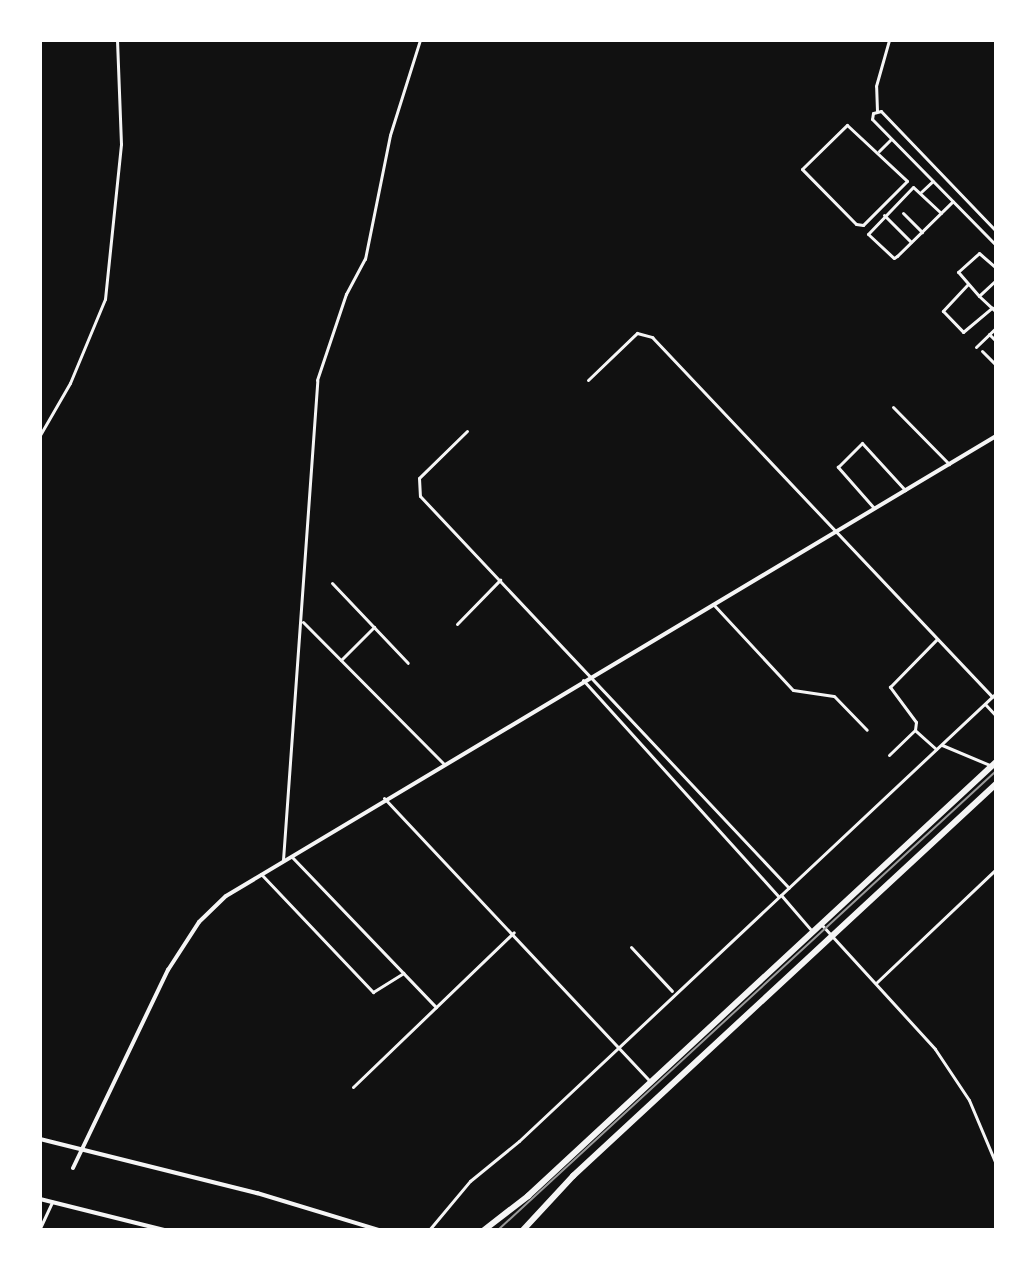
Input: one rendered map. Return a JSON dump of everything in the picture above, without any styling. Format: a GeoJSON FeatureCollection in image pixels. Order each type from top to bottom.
{"type":"FeatureCollection","features":[{"type":"Feature","properties":{"kind":"main road"},"geometry":{"type":"LineString","coordinates":[[484,1230],[651,1082],[994,764]]}},
{"type":"Feature","properties":{"kind":"main road"},"geometry":{"type":"LineString","coordinates":[[523,1230],[573,1176],[996,784]]}},
{"type":"Feature","properties":{"kind":"street"},"geometry":{"type":"LineString","coordinates":[[40,435],[70,383],[107,291],[121,144],[117,40]]}},
{"type":"Feature","properties":{"kind":"street"},"geometry":{"type":"LineString","coordinates":[[283,860],[281,831],[303,622],[317,380],[346,294],[365,259],[390,135],[420,40]]}},
{"type":"Feature","properties":{"kind":"street"},"geometry":{"type":"LineString","coordinates":[[889,40],[876,86],[877,111],[872,119],[996,245]]}},
{"type":"Feature","properties":{"kind":"street"},"geometry":{"type":"LineString","coordinates":[[877,111],[996,231]]}},
{"type":"Feature","properties":{"kind":"street"},"geometry":{"type":"LineString","coordinates":[[850,124],[879,151],[907,182],[863,225],[856,224],[802,169],[850,124]]}},
{"type":"Feature","properties":{"kind":"street"},"geometry":{"type":"LineString","coordinates":[[879,151],[891,139]]}},
{"type":"Feature","properties":{"kind":"street"},"geometry":{"type":"LineString","coordinates":[[921,192],[933,181]]}},
{"type":"Feature","properties":{"kind":"street"},"geometry":{"type":"LineString","coordinates":[[941,213],[913,187],[868,234],[890,257],[911,242],[922,232],[941,213],[953,201]]}},
{"type":"Feature","properties":{"kind":"street"},"geometry":{"type":"LineString","coordinates":[[903,213],[922,232]]}},
{"type":"Feature","properties":{"kind":"street"},"geometry":{"type":"LineString","coordinates":[[884,215],[911,242]]}},
{"type":"Feature","properties":{"kind":"street"},"geometry":{"type":"LineString","coordinates":[[996,268],[978,253],[958,273],[996,312]]}},
{"type":"Feature","properties":{"kind":"street"},"geometry":{"type":"LineString","coordinates":[[979,296],[996,280]]}},
{"type":"Feature","properties":{"kind":"street"},"geometry":{"type":"LineString","coordinates":[[968,284],[943,311],[963,332],[992,308]]}},
{"type":"Feature","properties":{"kind":"street"},"geometry":{"type":"LineString","coordinates":[[976,347],[996,328]]}},
{"type":"Feature","properties":{"kind":"street"},"geometry":{"type":"LineString","coordinates":[[588,380],[637,333],[652,337],[992,697]]}},
{"type":"Feature","properties":{"kind":"street"},"geometry":{"type":"LineString","coordinates":[[989,334],[996,341]]}},
{"type":"Feature","properties":{"kind":"street"},"geometry":{"type":"LineString","coordinates":[[982,351],[996,365]]}},
{"type":"Feature","properties":{"kind":"street"},"geometry":{"type":"LineString","coordinates":[[893,407],[949,464]]}},
{"type":"Feature","properties":{"kind":"street"},"geometry":{"type":"LineString","coordinates":[[467,431],[424,472],[418,490],[789,888]]}},
{"type":"Feature","properties":{"kind":"street"},"geometry":{"type":"LineString","coordinates":[[73,1168],[187,940],[212,908],[384,798],[996,436]]}},
{"type":"Feature","properties":{"kind":"street"},"geometry":{"type":"LineString","coordinates":[[874,508],[838,467],[859,445],[868,445],[905,490]]}},
{"type":"Feature","properties":{"kind":"street"},"geometry":{"type":"LineString","coordinates":[[457,624],[500,580]]}},
{"type":"Feature","properties":{"kind":"street"},"geometry":{"type":"LineString","coordinates":[[332,583],[408,663]]}},
{"type":"Feature","properties":{"kind":"street"},"geometry":{"type":"LineString","coordinates":[[713,604],[793,690],[834,696],[867,730]]}},
{"type":"Feature","properties":{"kind":"street"},"geometry":{"type":"LineString","coordinates":[[303,622],[443,763]]}},
{"type":"Feature","properties":{"kind":"street"},"geometry":{"type":"LineString","coordinates":[[341,660],[374,627]]}},
{"type":"Feature","properties":{"kind":"street"},"geometry":{"type":"LineString","coordinates":[[889,755],[915,730],[916,722],[890,687],[937,639]]}},
{"type":"Feature","properties":{"kind":"street"},"geometry":{"type":"LineString","coordinates":[[583,680],[812,931]]}},
{"type":"Feature","properties":{"kind":"street"},"geometry":{"type":"LineString","coordinates":[[429,1230],[470,1181],[519,1141],[673,992],[789,888],[996,693]]}},
{"type":"Feature","properties":{"kind":"street"},"geometry":{"type":"LineString","coordinates":[[985,704],[996,716]]}},
{"type":"Feature","properties":{"kind":"street"},"geometry":{"type":"LineString","coordinates":[[915,730],[937,750]]}},
{"type":"Feature","properties":{"kind":"street"},"geometry":{"type":"LineString","coordinates":[[942,745],[994,764]]}},
{"type":"Feature","properties":{"kind":"street"},"geometry":{"type":"LineString","coordinates":[[384,798],[514,932],[651,1082]]}},
{"type":"Feature","properties":{"kind":"street"},"geometry":{"type":"LineString","coordinates":[[290,856],[436,1007]]}},
{"type":"Feature","properties":{"kind":"street"},"geometry":{"type":"LineString","coordinates":[[876,983],[996,869]]}},
{"type":"Feature","properties":{"kind":"street"},"geometry":{"type":"LineString","coordinates":[[261,874],[373,992],[403,973]]}},
{"type":"Feature","properties":{"kind":"street"},"geometry":{"type":"LineString","coordinates":[[820,923],[835,935],[955,1078],[996,1164]]}},
{"type":"Feature","properties":{"kind":"street"},"geometry":{"type":"LineString","coordinates":[[353,1087],[514,932]]}},
{"type":"Feature","properties":{"kind":"street"},"geometry":{"type":"LineString","coordinates":[[631,947],[673,992]]}},
{"type":"Feature","properties":{"kind":"street"},"geometry":{"type":"LineString","coordinates":[[40,1139],[379,1230]]}},
{"type":"Feature","properties":{"kind":"street"},"geometry":{"type":"LineString","coordinates":[[40,1199],[164,1230]]}},
{"type":"Feature","properties":{"kind":"street"},"geometry":{"type":"LineString","coordinates":[[40,1228],[52,1202]]}},
{"type":"Feature","properties":{"kind":"railway"},"geometry":{"type":"LineString","coordinates":[[498,1230],[996,771]]}}]}
